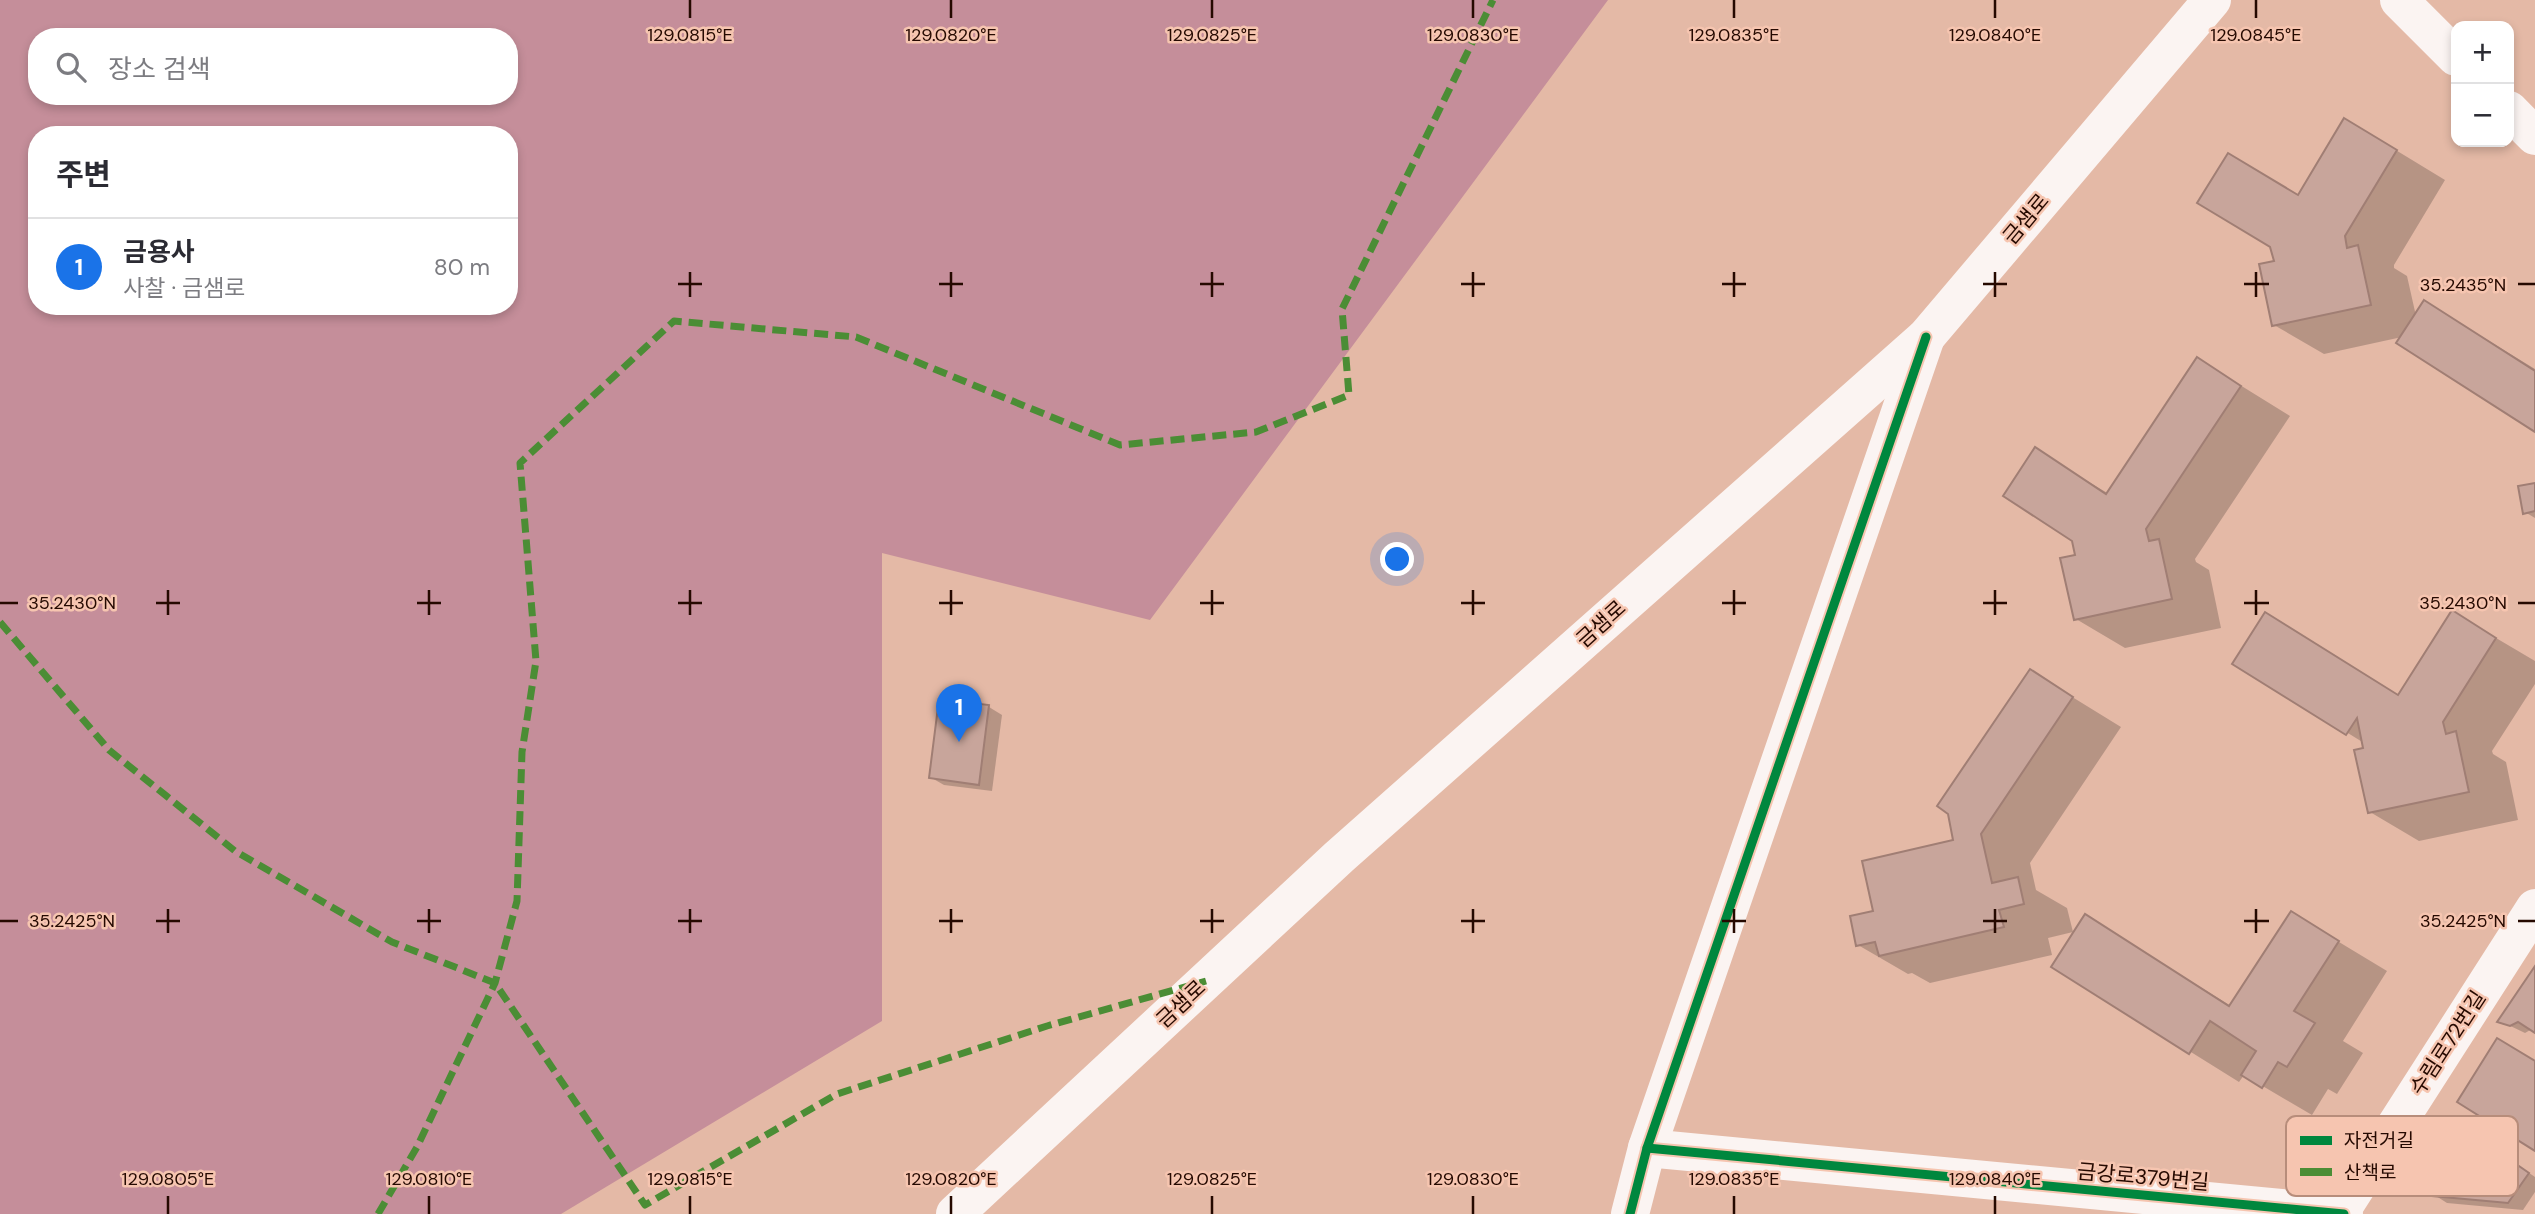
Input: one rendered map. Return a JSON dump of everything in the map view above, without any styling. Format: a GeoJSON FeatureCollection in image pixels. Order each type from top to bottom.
{"type":"FeatureCollection","features":[{"type":"Feature","properties":{"kind":"street","name":"금샘로"},"geometry":{"type":"LineString","coordinates":[[955,1214],[1339,857],[1926,337],[2212,0]]}},
{"type":"Feature","properties":{"kind":"street"},"geometry":{"type":"LineString","coordinates":[[2399,0],[2451,52]]}},
{"type":"Feature","properties":{"kind":"street"},"geometry":{"type":"LineString","coordinates":[[2514,115],[2535,136]]}},
{"type":"Feature","properties":{"kind":"street"},"geometry":{"type":"LineString","coordinates":[[1630,1214],[1647,1148],[1926,337]]}},
{"type":"Feature","properties":{"kind":"street","name":"수림로72번길"},"geometry":{"type":"LineString","coordinates":[[2403,1116],[2535,908]]}},
{"type":"Feature","properties":{"kind":"street","name":"금강로379번길"},"geometry":{"type":"LineString","coordinates":[[1647,1148],[2341,1214]]}},
{"type":"Feature","properties":{"kind":"street","name":"수림로72번길"},"geometry":{"type":"LineString","coordinates":[[2341,1214],[2352,1196]]}},
{"type":"Feature","properties":{"kind":"shaded area"},"geometry":{"type":"Polygon","coordinates":[[[0,0],[1608,0],[1150,620],[882,553],[882,1021],[561,1214],[0,1214],[0,0]]]}},
{"type":"Feature","properties":{"kind":"building"},"geometry":{"type":"Polygon","coordinates":[[[2344,118],[2397,150],[2345,236],[2347,248],[2358,245],[2371,305],[2272,326],[2259,264],[2274,261],[2270,247],[2197,203],[2228,153],[2298,195],[2344,118]]]}},
{"type":"Feature","properties":{"kind":"building"},"geometry":{"type":"Polygon","coordinates":[[[2424,300],[2535,371],[2535,432],[2396,343],[2424,300]]]}},
{"type":"Feature","properties":{"kind":"building"},"geometry":{"type":"Polygon","coordinates":[[[2197,357],[2241,386],[2146,529],[2149,541],[2159,539],[2172,599],[2074,620],[2060,558],[2075,555],[2072,541],[2003,496],[2035,447],[2106,494],[2197,357]]]}},
{"type":"Feature","properties":{"kind":"building"},"geometry":{"type":"Polygon","coordinates":[[[2535,483],[2535,511],[2523,514],[2518,486],[2535,483]]]}},
{"type":"Feature","properties":{"kind":"building"},"geometry":{"type":"Polygon","coordinates":[[[2452,610],[2496,638],[2443,722],[2446,734],[2456,731],[2469,792],[2368,813],[2354,750],[2363,748],[2357,718],[2346,735],[2232,664],[2265,612],[2398,695],[2452,610]]]}},
{"type":"Feature","properties":{"kind":"building"},"geometry":{"type":"Polygon","coordinates":[[[2030,669],[2073,697],[1981,834],[1992,883],[2018,877],[2024,904],[1999,910],[2004,927],[1879,956],[1875,942],[1856,946],[1850,916],[1873,911],[1862,861],[1953,840],[1948,814],[1937,806],[2030,669]]]}},
{"type":"Feature","properties":{"kind":"building"},"geometry":{"type":"Polygon","coordinates":[[[939,699],[989,705],[979,785],[929,778],[939,699]]]}},
{"type":"Feature","properties":{"kind":"building"},"geometry":{"type":"Polygon","coordinates":[[[2291,911],[2339,941],[2294,1011],[2315,1023],[2287,1067],[2278,1062],[2262,1088],[2241,1075],[2256,1051],[2210,1021],[2189,1054],[2051,967],[2085,914],[2229,1006],[2291,911]]]}},
{"type":"Feature","properties":{"kind":"building"},"geometry":{"type":"Polygon","coordinates":[[[2535,966],[2535,1033],[2518,1022],[2510,1026],[2497,1022],[2535,966]]]}},
{"type":"Feature","properties":{"kind":"building"},"geometry":{"type":"Polygon","coordinates":[[[2497,1038],[2535,1061],[2535,1151],[2518,1140],[2518,1116],[2479,1116],[2457,1102],[2497,1038]]]}},
{"type":"Feature","properties":{"kind":"building"},"geometry":{"type":"Polygon","coordinates":[[[2518,1165],[2529,1173],[2518,1189],[2518,1165]]]}},
{"type":"Feature","properties":{"kind":"building"},"geometry":{"type":"Polygon","coordinates":[[[2432,1196],[2513,1196],[2508,1203],[2432,1196]]]}},
{"type":"Feature","properties":{"kind":"marked path"},"geometry":{"type":"LineString","coordinates":[[378,1214],[417,1147],[495,983],[517,901],[522,752],[536,661],[520,463],[674,321],[856,337],[1120,445],[1256,432],[1349,395],[1342,309],[1493,0]]}},
{"type":"Feature","properties":{"kind":"marked path"},"geometry":{"type":"LineString","coordinates":[[0,622],[109,750],[235,851],[392,942],[495,983],[645,1205],[837,1094],[1047,1026],[1206,981]]}},
{"type":"Feature","properties":{"kind":"cycle path"},"geometry":{"type":"LineString","coordinates":[[1630,1214],[1647,1148],[1926,337]]}},
{"type":"Feature","properties":{"kind":"cycle path"},"geometry":{"type":"LineString","coordinates":[[1647,1148],[2344,1214]]}},
{"type":"Feature","properties":{"kind":"place","name":"금용사"},"geometry":{"type":"Point","coordinates":[959,742]}}]}
